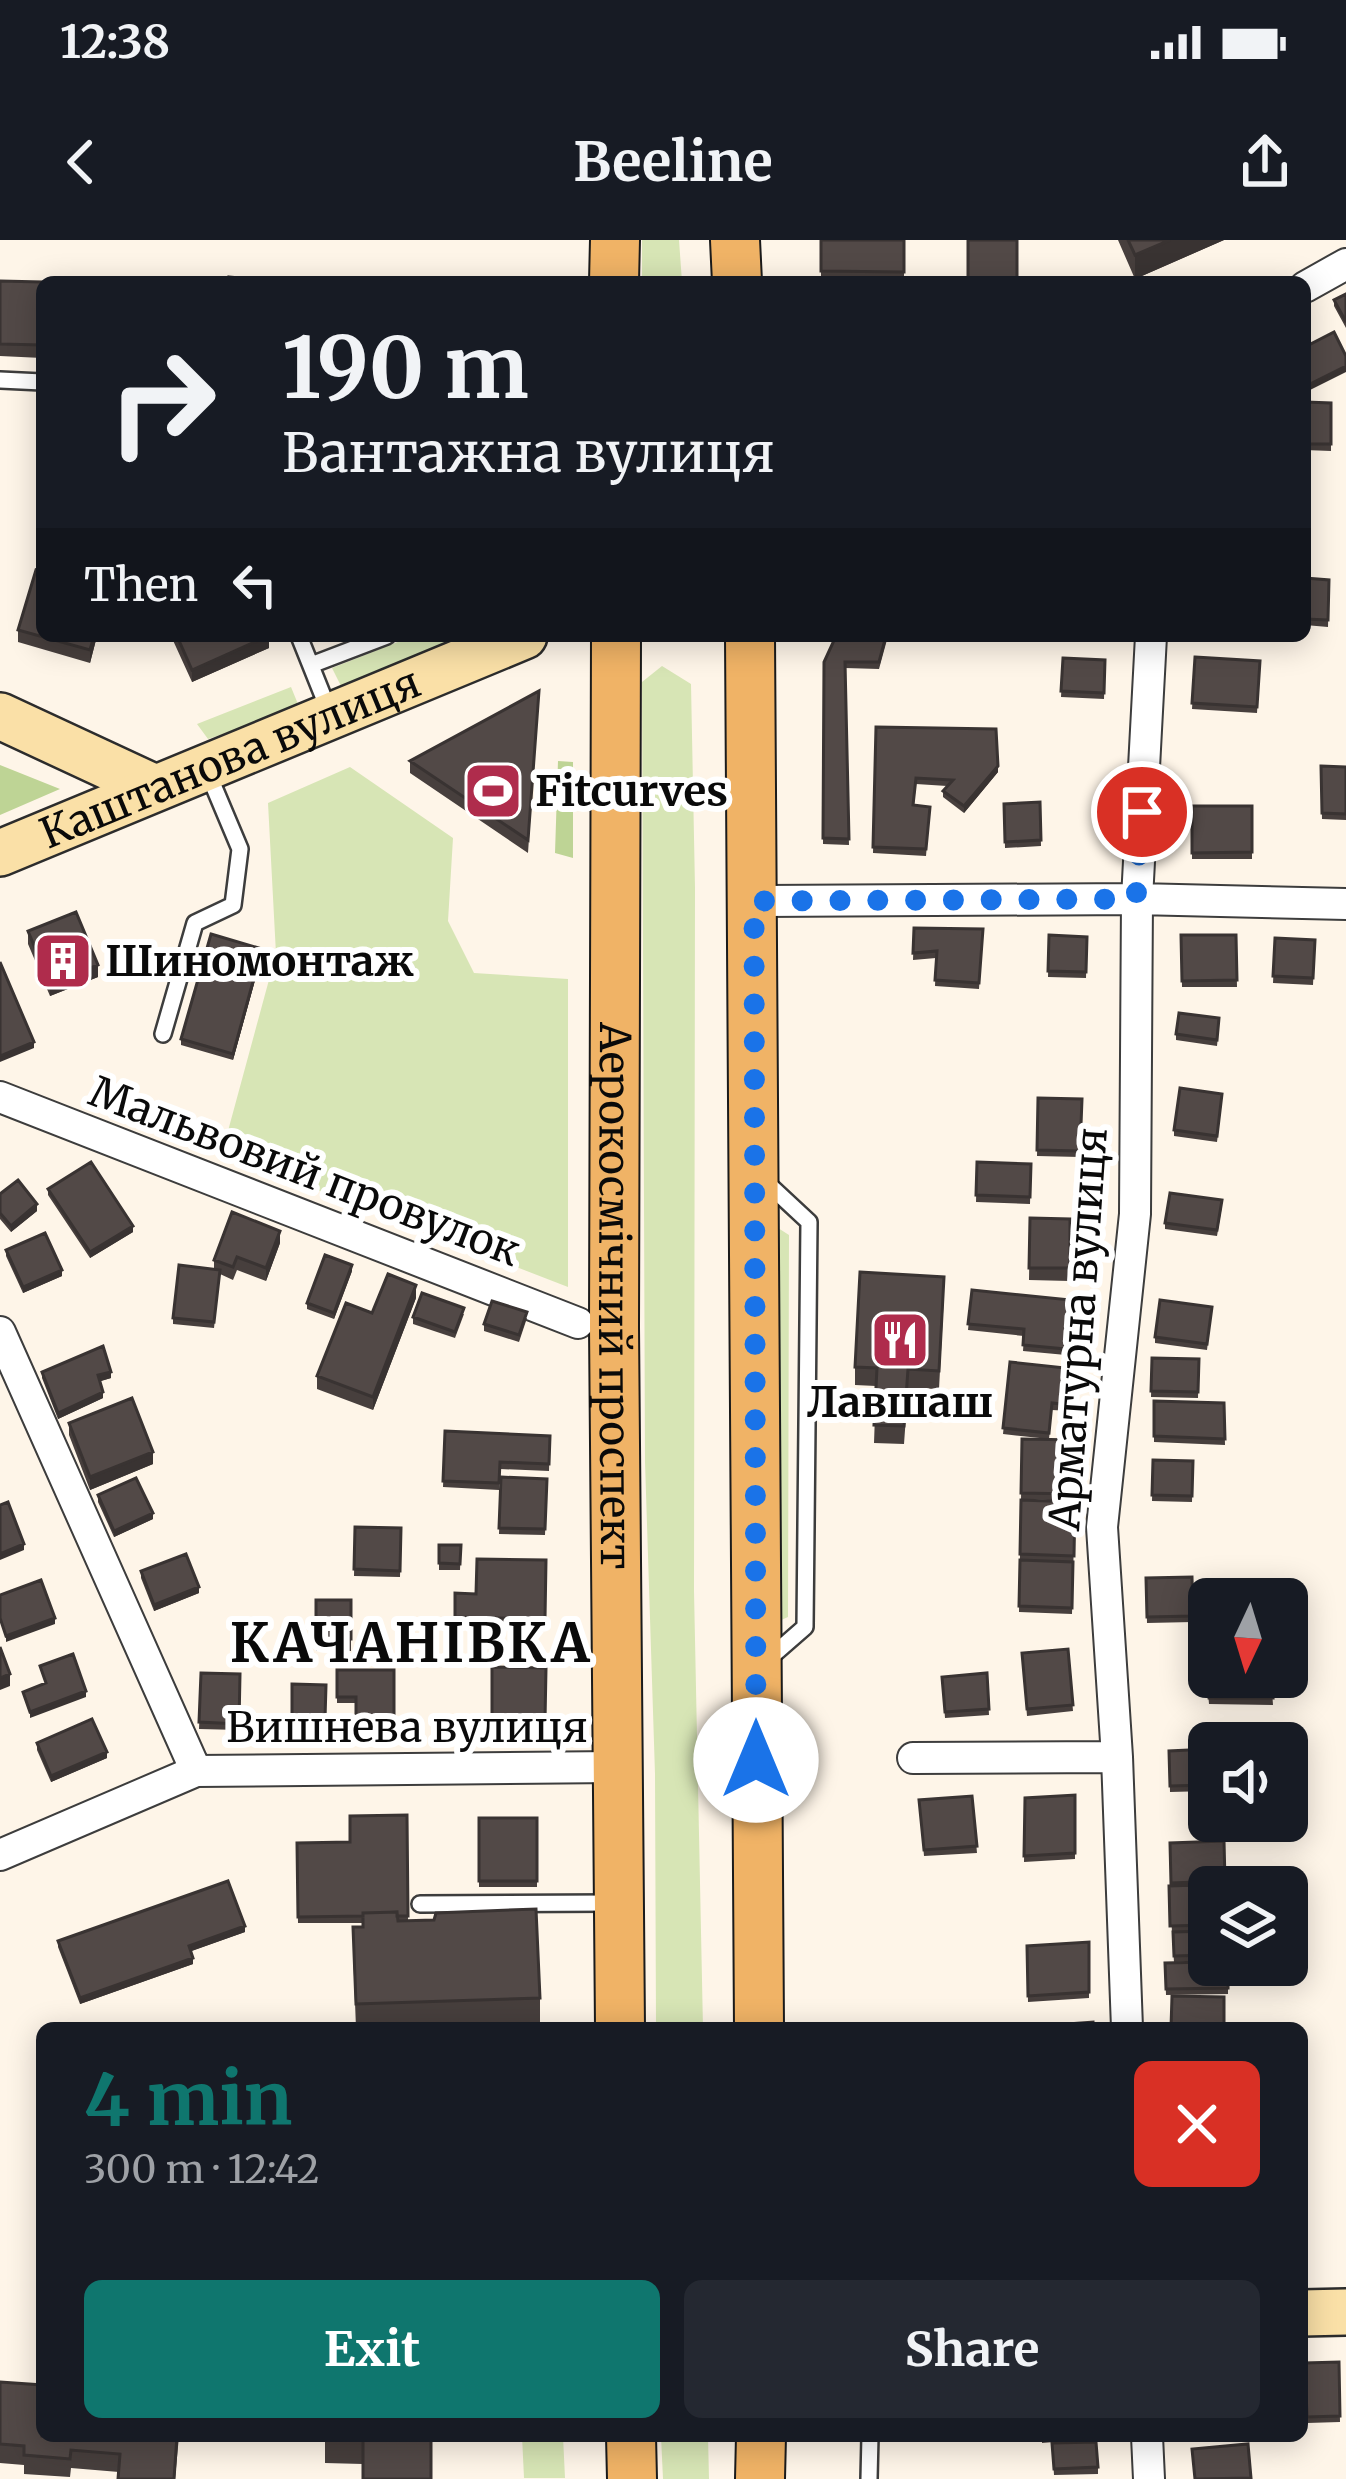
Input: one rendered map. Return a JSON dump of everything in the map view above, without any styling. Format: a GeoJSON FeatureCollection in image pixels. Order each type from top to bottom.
{"type":"FeatureCollection","features":[{"type":"Feature","properties":{"kind":"main road"},"geometry":{"type":"LineString","coordinates":[[614,276],[615,240]]}},
{"type":"Feature","properties":{"kind":"main road"},"geometry":{"type":"LineString","coordinates":[[735,240],[737,276]]}},
{"type":"Feature","properties":{"kind":"main road","name":"Аерокосмічний проспект"},"geometry":{"type":"LineString","coordinates":[[616,642],[620,2022]]}},
{"type":"Feature","properties":{"kind":"main road"},"geometry":{"type":"LineString","coordinates":[[750,642],[759,2022]]}},
{"type":"Feature","properties":{"kind":"main road"},"geometry":{"type":"LineString","coordinates":[[631,2442],[632,2479]]}},
{"type":"Feature","properties":{"kind":"main road"},"geometry":{"type":"LineString","coordinates":[[760,2479],[761,2442]]}},
{"type":"Feature","properties":{"kind":"street"},"geometry":{"type":"LineString","coordinates":[[1311,283],[1346,264]]}},
{"type":"Feature","properties":{"kind":"street","name":"Каштанова вулиця"},"geometry":{"type":"LineString","coordinates":[[0,853],[509,642]]}},
{"type":"Feature","properties":{"kind":"street","name":"Арматурна вулиця"},"geometry":{"type":"LineString","coordinates":[[1127,2022],[1102,1527],[1135,1214],[1136,899],[1151,642]]}},
{"type":"Feature","properties":{"kind":"street"},"geometry":{"type":"LineString","coordinates":[[0,716],[154,787]]}},
{"type":"Feature","properties":{"kind":"street"},"geometry":{"type":"LineString","coordinates":[[754,901],[1136,899],[1346,904]]}},
{"type":"Feature","properties":{"kind":"street","name":"Мальвовий провулок"},"geometry":{"type":"LineString","coordinates":[[0,1097],[578,1323]]}},
{"type":"Feature","properties":{"kind":"street"},"geometry":{"type":"LineString","coordinates":[[0,1332],[196,1771]]}},
{"type":"Feature","properties":{"kind":"street"},"geometry":{"type":"LineString","coordinates":[[913,1758],[1117,1757]]}},
{"type":"Feature","properties":{"kind":"street","name":"Вишнева вулиця"},"geometry":{"type":"LineString","coordinates":[[0,1855],[196,1771],[616,1767]]}},
{"type":"Feature","properties":{"kind":"street"},"geometry":{"type":"LineString","coordinates":[[1308,2313],[1346,2312]]}},
{"type":"Feature","properties":{"kind":"street"},"geometry":{"type":"LineString","coordinates":[[1147,2442],[1149,2479]]}},
{"type":"Feature","properties":{"kind":"lane"},"geometry":{"type":"LineString","coordinates":[[0,380],[36,382]]}},
{"type":"Feature","properties":{"kind":"lane"},"geometry":{"type":"LineString","coordinates":[[301,642],[330,714]]}},
{"type":"Feature","properties":{"kind":"lane"},"geometry":{"type":"LineString","coordinates":[[311,665],[371,642]]}},
{"type":"Feature","properties":{"kind":"lane"},"geometry":{"type":"LineString","coordinates":[[163,1034],[195,923],[233,905],[240,849],[205,765]]}},
{"type":"Feature","properties":{"kind":"lane"},"geometry":{"type":"LineString","coordinates":[[420,1904],[616,1903]]}},
{"type":"Feature","properties":{"kind":"lane"},"geometry":{"type":"LineString","coordinates":[[869,2479],[870,2442]]}},
{"type":"Feature","properties":{"kind":"green space"},"geometry":{"type":"Polygon","coordinates":[[[642,240],[679,240],[682,276],[642,276],[642,240]]]}},
{"type":"Feature","properties":{"kind":"green space"},"geometry":{"type":"Polygon","coordinates":[[[398,642],[473,642],[346,696],[332,668],[398,642]]]}},
{"type":"Feature","properties":{"kind":"green space"},"geometry":{"type":"Polygon","coordinates":[[[662,666],[691,684],[694,1591],[703,2022],[656,2022],[655,1774],[645,1462],[642,682],[662,666]]]}},
{"type":"Feature","properties":{"kind":"green space"},"geometry":{"type":"Polygon","coordinates":[[[291,687],[300,709],[208,739],[197,724],[291,687]]]}},
{"type":"Feature","properties":{"kind":"green space"},"geometry":{"type":"Polygon","coordinates":[[[558,761],[573,762],[573,858],[555,853],[558,761]]]}},
{"type":"Feature","properties":{"kind":"green space"},"geometry":{"type":"Polygon","coordinates":[[[0,765],[60,789],[0,815],[0,765]]]}},
{"type":"Feature","properties":{"kind":"green space"},"geometry":{"type":"Polygon","coordinates":[[[350,767],[453,838],[448,921],[474,973],[568,979],[568,1287],[222,1153],[276,954],[268,803],[350,767]]]}},
{"type":"Feature","properties":{"kind":"green space"},"geometry":{"type":"Polygon","coordinates":[[[778,1228],[789,1235],[788,1617],[777,1622],[778,1228]]]}},
{"type":"Feature","properties":{"kind":"green space"},"geometry":{"type":"Polygon","coordinates":[[[522,2442],[563,2442],[565,2478],[524,2478],[522,2442]]]}},
{"type":"Feature","properties":{"kind":"green space"},"geometry":{"type":"Polygon","coordinates":[[[661,2442],[708,2442],[709,2479],[663,2479],[661,2442]]]}},
{"type":"Feature","properties":{"kind":"building"},"geometry":{"type":"Polygon","coordinates":[[[821,240],[904,240],[904,272],[821,271],[821,240]]]}},
{"type":"Feature","properties":{"kind":"building"},"geometry":{"type":"Polygon","coordinates":[[[968,240],[1017,240],[1017,276],[968,276],[968,240]]]}},
{"type":"Feature","properties":{"kind":"building"},"geometry":{"type":"Polygon","coordinates":[[[1128,240],[1170,240],[1135,255],[1128,240]]]}},
{"type":"Feature","properties":{"kind":"building"},"geometry":{"type":"Polygon","coordinates":[[[0,281],[36,282],[36,345],[0,344],[0,281]]]}},
{"type":"Feature","properties":{"kind":"building"},"geometry":{"type":"Polygon","coordinates":[[[1346,294],[1346,322],[1334,300],[1346,294]]]}},
{"type":"Feature","properties":{"kind":"building"},"geometry":{"type":"Polygon","coordinates":[[[1334,332],[1346,366],[1311,384],[1311,344],[1334,332]]]}},
{"type":"Feature","properties":{"kind":"building"},"geometry":{"type":"Polygon","coordinates":[[[1311,402],[1331,403],[1331,444],[1311,444],[1311,402]]]}},
{"type":"Feature","properties":{"kind":"building"},"geometry":{"type":"Polygon","coordinates":[[[36,570],[36,635],[18,630],[36,570]]]}},
{"type":"Feature","properties":{"kind":"building"},"geometry":{"type":"Polygon","coordinates":[[[1311,578],[1329,580],[1328,620],[1311,619],[1311,578]]]}},
{"type":"Feature","properties":{"kind":"building"},"geometry":{"type":"Polygon","coordinates":[[[61,642],[92,642],[90,650],[61,642]]]}},
{"type":"Feature","properties":{"kind":"building"},"geometry":{"type":"Polygon","coordinates":[[[180,642],[255,642],[192,670],[180,642]]]}},
{"type":"Feature","properties":{"kind":"building"},"geometry":{"type":"Polygon","coordinates":[[[833,642],[884,642],[879,662],[845,662],[849,839],[823,838],[824,662],[833,642]]]}},
{"type":"Feature","properties":{"kind":"building"},"geometry":{"type":"Polygon","coordinates":[[[1195,657],[1260,661],[1257,707],[1192,703],[1195,657]]]}},
{"type":"Feature","properties":{"kind":"building"},"geometry":{"type":"Polygon","coordinates":[[[1063,658],[1105,660],[1104,693],[1061,691],[1063,658]]]}},
{"type":"Feature","properties":{"kind":"building"},"geometry":{"type":"Polygon","coordinates":[[[539,691],[528,840],[410,761],[539,691]]]}},
{"type":"Feature","properties":{"kind":"building"},"geometry":{"type":"Polygon","coordinates":[[[876,727],[996,729],[998,766],[964,806],[943,791],[953,780],[916,778],[913,805],[930,807],[926,849],[873,847],[876,727]]]}},
{"type":"Feature","properties":{"kind":"building"},"geometry":{"type":"Polygon","coordinates":[[[1321,766],[1346,767],[1346,814],[1322,813],[1321,766]]]}},
{"type":"Feature","properties":{"kind":"building"},"geometry":{"type":"Polygon","coordinates":[[[1040,802],[1041,840],[1005,842],[1004,804],[1040,802]]]}},
{"type":"Feature","properties":{"kind":"building"},"geometry":{"type":"Polygon","coordinates":[[[1192,806],[1252,806],[1252,852],[1192,853],[1192,806]]]}},
{"type":"Feature","properties":{"kind":"building","name":"Шиномонтаж"},"geometry":{"type":"Polygon","coordinates":[[[76,912],[98,965],[50,984],[28,931],[76,912]]]}},
{"type":"Feature","properties":{"kind":"building"},"geometry":{"type":"Polygon","coordinates":[[[914,928],[983,929],[979,983],[935,980],[937,951],[913,953],[914,928]]]}},
{"type":"Feature","properties":{"kind":"building"},"geometry":{"type":"Polygon","coordinates":[[[211,934],[262,949],[233,1054],[181,1039],[211,934]]]}},
{"type":"Feature","properties":{"kind":"building"},"geometry":{"type":"Polygon","coordinates":[[[1049,935],[1087,937],[1086,972],[1048,971],[1049,935]]]}},
{"type":"Feature","properties":{"kind":"building"},"geometry":{"type":"Polygon","coordinates":[[[1181,935],[1236,935],[1237,980],[1182,981],[1181,935]]]}},
{"type":"Feature","properties":{"kind":"building"},"geometry":{"type":"Polygon","coordinates":[[[1275,938],[1315,940],[1313,978],[1273,976],[1275,938]]]}},
{"type":"Feature","properties":{"kind":"building"},"geometry":{"type":"Polygon","coordinates":[[[0,962],[34,1042],[0,1056],[0,962]]]}},
{"type":"Feature","properties":{"kind":"building"},"geometry":{"type":"Polygon","coordinates":[[[1179,1013],[1219,1018],[1217,1040],[1176,1034],[1179,1013]]]}},
{"type":"Feature","properties":{"kind":"building"},"geometry":{"type":"Polygon","coordinates":[[[1180,1088],[1222,1094],[1217,1136],[1174,1130],[1180,1088]]]}},
{"type":"Feature","properties":{"kind":"building"},"geometry":{"type":"Polygon","coordinates":[[[1038,1098],[1082,1099],[1080,1151],[1037,1150],[1038,1098]]]}},
{"type":"Feature","properties":{"kind":"building"},"geometry":{"type":"Polygon","coordinates":[[[91,1162],[133,1226],[90,1252],[48,1189],[91,1162]]]}},
{"type":"Feature","properties":{"kind":"building"},"geometry":{"type":"Polygon","coordinates":[[[977,1162],[1031,1164],[1030,1197],[976,1195],[977,1162]]]}},
{"type":"Feature","properties":{"kind":"building"},"geometry":{"type":"Polygon","coordinates":[[[18,1180],[37,1204],[11,1226],[0,1213],[0,1194],[18,1180]]]}},
{"type":"Feature","properties":{"kind":"building"},"geometry":{"type":"Polygon","coordinates":[[[1170,1193],[1222,1200],[1217,1230],[1165,1223],[1170,1193]]]}},
{"type":"Feature","properties":{"kind":"building"},"geometry":{"type":"Polygon","coordinates":[[[232,1212],[280,1231],[266,1268],[237,1257],[233,1267],[214,1260],[232,1212]]]}},
{"type":"Feature","properties":{"kind":"building"},"geometry":{"type":"Polygon","coordinates":[[[1030,1218],[1070,1219],[1070,1268],[1029,1268],[1030,1218]]]}},
{"type":"Feature","properties":{"kind":"building"},"geometry":{"type":"Polygon","coordinates":[[[45,1233],[62,1270],[23,1287],[6,1250],[45,1233]]]}},
{"type":"Feature","properties":{"kind":"building"},"geometry":{"type":"Polygon","coordinates":[[[325,1255],[352,1265],[334,1313],[307,1303],[325,1255]]]}},
{"type":"Feature","properties":{"kind":"building"},"geometry":{"type":"Polygon","coordinates":[[[179,1265],[220,1270],[214,1322],[173,1318],[179,1265]]]}},
{"type":"Feature","properties":{"kind":"building","name":"Лавшаш"},"geometry":{"type":"Polygon","coordinates":[[[860,1272],[944,1277],[939,1371],[908,1369],[904,1426],[874,1425],[877,1368],[855,1367],[860,1272]]]}},
{"type":"Feature","properties":{"kind":"building"},"geometry":{"type":"Polygon","coordinates":[[[388,1274],[416,1285],[373,1397],[317,1376],[346,1303],[372,1313],[388,1274]]]}},
{"type":"Feature","properties":{"kind":"building"},"geometry":{"type":"Polygon","coordinates":[[[972,1290],[1071,1300],[1066,1349],[1023,1345],[1024,1329],[968,1324],[972,1290]]]}},
{"type":"Feature","properties":{"kind":"building"},"geometry":{"type":"Polygon","coordinates":[[[422,1293],[464,1308],[455,1332],[413,1317],[422,1293]]]}},
{"type":"Feature","properties":{"kind":"building"},"geometry":{"type":"Polygon","coordinates":[[[1160,1300],[1212,1307],[1207,1344],[1155,1337],[1160,1300]]]}},
{"type":"Feature","properties":{"kind":"building"},"geometry":{"type":"Polygon","coordinates":[[[492,1301],[527,1312],[519,1335],[484,1324],[492,1301]]]}},
{"type":"Feature","properties":{"kind":"building"},"geometry":{"type":"Polygon","coordinates":[[[103,1346],[111,1372],[98,1375],[103,1392],[58,1413],[42,1372],[103,1346]]]}},
{"type":"Feature","properties":{"kind":"building"},"geometry":{"type":"Polygon","coordinates":[[[1152,1358],[1199,1359],[1198,1392],[1151,1391],[1152,1358]]]}},
{"type":"Feature","properties":{"kind":"building"},"geometry":{"type":"Polygon","coordinates":[[[1010,1362],[1075,1369],[1071,1405],[1052,1403],[1049,1433],[1003,1428],[1010,1362]]]}},
{"type":"Feature","properties":{"kind":"building"},"geometry":{"type":"Polygon","coordinates":[[[132,1398],[153,1452],[90,1477],[69,1423],[132,1398]]]}},
{"type":"Feature","properties":{"kind":"building"},"geometry":{"type":"Polygon","coordinates":[[[1154,1401],[1224,1403],[1225,1439],[1154,1436],[1154,1401]]]}},
{"type":"Feature","properties":{"kind":"building"},"geometry":{"type":"Polygon","coordinates":[[[445,1431],[550,1436],[549,1464],[500,1462],[499,1483],[443,1481],[445,1431]]]}},
{"type":"Feature","properties":{"kind":"building"},"geometry":{"type":"Polygon","coordinates":[[[1022,1439],[1076,1440],[1075,1494],[1021,1493],[1022,1439]]]}},
{"type":"Feature","properties":{"kind":"building"},"geometry":{"type":"Polygon","coordinates":[[[1153,1460],[1193,1461],[1192,1496],[1152,1495],[1153,1460]]]}},
{"type":"Feature","properties":{"kind":"building"},"geometry":{"type":"Polygon","coordinates":[[[501,1477],[547,1479],[545,1529],[499,1528],[501,1477]]]}},
{"type":"Feature","properties":{"kind":"building"},"geometry":{"type":"Polygon","coordinates":[[[136,1478],[153,1513],[114,1531],[98,1495],[136,1478]]]}},
{"type":"Feature","properties":{"kind":"building"},"geometry":{"type":"Polygon","coordinates":[[[1021,1500],[1075,1502],[1074,1556],[1020,1554],[1021,1500]]]}},
{"type":"Feature","properties":{"kind":"building"},"geometry":{"type":"Polygon","coordinates":[[[8,1502],[24,1544],[0,1554],[0,1505],[8,1502]]]}},
{"type":"Feature","properties":{"kind":"building"},"geometry":{"type":"Polygon","coordinates":[[[355,1527],[401,1528],[400,1571],[354,1569],[355,1527]]]}},
{"type":"Feature","properties":{"kind":"building"},"geometry":{"type":"Polygon","coordinates":[[[439,1545],[461,1545],[460,1564],[439,1563],[439,1545]]]}},
{"type":"Feature","properties":{"kind":"building"},"geometry":{"type":"Polygon","coordinates":[[[186,1554],[199,1587],[154,1605],[141,1571],[186,1554]]]}},
{"type":"Feature","properties":{"kind":"building"},"geometry":{"type":"Polygon","coordinates":[[[477,1559],[546,1560],[545,1619],[455,1617],[455,1593],[476,1594],[477,1559]]]}},
{"type":"Feature","properties":{"kind":"building"},"geometry":{"type":"Polygon","coordinates":[[[1020,1560],[1073,1562],[1072,1608],[1019,1606],[1020,1560]]]}},
{"type":"Feature","properties":{"kind":"building"},"geometry":{"type":"Polygon","coordinates":[[[1192,1577],[1188,1578],[1188,1616],[1147,1617],[1146,1578],[1192,1577]]]}},
{"type":"Feature","properties":{"kind":"building"},"geometry":{"type":"Polygon","coordinates":[[[41,1580],[55,1618],[6,1636],[0,1595],[41,1580]]]}},
{"type":"Feature","properties":{"kind":"building"},"geometry":{"type":"Polygon","coordinates":[[[316,1600],[351,1600],[351,1639],[316,1639],[316,1600]]]}},
{"type":"Feature","properties":{"kind":"building"},"geometry":{"type":"Polygon","coordinates":[[[0,1647],[10,1674],[0,1678],[0,1647]]]}},
{"type":"Feature","properties":{"kind":"building"},"geometry":{"type":"Polygon","coordinates":[[[1068,1649],[1073,1705],[1027,1709],[1022,1653],[1068,1649]]]}},
{"type":"Feature","properties":{"kind":"building"},"geometry":{"type":"Polygon","coordinates":[[[73,1654],[86,1691],[30,1712],[23,1692],[46,1683],[40,1666],[73,1654]]]}},
{"type":"Feature","properties":{"kind":"building"},"geometry":{"type":"Polygon","coordinates":[[[492,1667],[546,1668],[545,1721],[492,1720],[492,1667]]]}},
{"type":"Feature","properties":{"kind":"building"},"geometry":{"type":"Polygon","coordinates":[[[337,1670],[394,1670],[394,1723],[356,1724],[356,1697],[337,1697],[337,1670]]]}},
{"type":"Feature","properties":{"kind":"building"},"geometry":{"type":"Polygon","coordinates":[[[201,1673],[240,1674],[239,1724],[199,1722],[201,1673]]]}},
{"type":"Feature","properties":{"kind":"building"},"geometry":{"type":"Polygon","coordinates":[[[987,1673],[989,1709],[945,1712],[942,1677],[987,1673]]]}},
{"type":"Feature","properties":{"kind":"building"},"geometry":{"type":"Polygon","coordinates":[[[292,1684],[326,1685],[325,1719],[292,1718],[292,1684]]]}},
{"type":"Feature","properties":{"kind":"building"},"geometry":{"type":"Polygon","coordinates":[[[92,1719],[107,1752],[51,1776],[37,1743],[92,1719]]]}},
{"type":"Feature","properties":{"kind":"building"},"geometry":{"type":"Polygon","coordinates":[[[1188,1750],[1188,1786],[1170,1786],[1169,1751],[1188,1750]]]}},
{"type":"Feature","properties":{"kind":"building"},"geometry":{"type":"Polygon","coordinates":[[[1075,1795],[1075,1853],[1024,1856],[1025,1798],[1075,1795]]]}},
{"type":"Feature","properties":{"kind":"building"},"geometry":{"type":"Polygon","coordinates":[[[972,1796],[977,1846],[924,1850],[919,1800],[972,1796]]]}},
{"type":"Feature","properties":{"kind":"building"},"geometry":{"type":"Polygon","coordinates":[[[407,1815],[408,1916],[397,1916],[397,1912],[298,1917],[297,1843],[350,1842],[350,1816],[407,1815]]]}},
{"type":"Feature","properties":{"kind":"building"},"geometry":{"type":"Polygon","coordinates":[[[479,1818],[537,1818],[537,1881],[479,1881],[479,1818]]]}},
{"type":"Feature","properties":{"kind":"building"},"geometry":{"type":"Polygon","coordinates":[[[1224,1842],[1225,1866],[1188,1866],[1188,1882],[1171,1883],[1170,1843],[1224,1842]]]}},
{"type":"Feature","properties":{"kind":"building"},"geometry":{"type":"Polygon","coordinates":[[[228,1881],[245,1926],[189,1946],[193,1958],[80,1998],[58,1941],[228,1881]]]}},
{"type":"Feature","properties":{"kind":"building"},"geometry":{"type":"Polygon","coordinates":[[[1188,1885],[1188,1926],[1170,1926],[1169,1886],[1188,1885]]]}},
{"type":"Feature","properties":{"kind":"building"},"geometry":{"type":"Polygon","coordinates":[[[536,1909],[540,1998],[356,2004],[353,1927],[363,1927],[363,1913],[397,1912],[398,1921],[434,1920],[436,1913],[536,1909]]]}},
{"type":"Feature","properties":{"kind":"building"},"geometry":{"type":"Polygon","coordinates":[[[1173,1932],[1188,1932],[1188,1956],[1174,1956],[1173,1932]]]}},
{"type":"Feature","properties":{"kind":"building"},"geometry":{"type":"Polygon","coordinates":[[[1089,1942],[1089,1992],[1028,1996],[1027,1946],[1089,1942]]]}},
{"type":"Feature","properties":{"kind":"building"},"geometry":{"type":"Polygon","coordinates":[[[1188,1962],[1188,1986],[1228,1988],[1166,1989],[1165,1963],[1188,1962]]]}},
{"type":"Feature","properties":{"kind":"building"},"geometry":{"type":"Polygon","coordinates":[[[1172,1996],[1224,1997],[1224,2022],[1171,2022],[1172,1996]]]}},
{"type":"Feature","properties":{"kind":"building"},"geometry":{"type":"Polygon","coordinates":[[[1339,2362],[1340,2416],[1308,2417],[1308,2363],[1339,2362]]]}},
{"type":"Feature","properties":{"kind":"building"},"geometry":{"type":"Polygon","coordinates":[[[0,2382],[36,2385],[36,2442],[177,2442],[174,2479],[118,2479],[120,2454],[71,2450],[70,2459],[24,2455],[24,2446],[0,2444],[0,2382]]]}},
{"type":"Feature","properties":{"kind":"building"},"geometry":{"type":"Polygon","coordinates":[[[363,2442],[431,2442],[431,2479],[363,2479],[363,2442]]]}},
{"type":"Feature","properties":{"kind":"building"},"geometry":{"type":"Polygon","coordinates":[[[1096,2442],[1098,2467],[1054,2469],[1052,2443],[1096,2442]]]}},
{"type":"Feature","properties":{"kind":"building"},"geometry":{"type":"Polygon","coordinates":[[[1248,2444],[1251,2478],[1195,2479],[1192,2449],[1248,2444]]]}},
{"type":"Feature","properties":{"kind":"place","name":"Fitcurves"},"geometry":{"type":"Point","coordinates":[493,791]}},
{"type":"Feature","properties":{"kind":"place","name":"Шиномонтаж"},"geometry":{"type":"Point","coordinates":[63,961]}},
{"type":"Feature","properties":{"kind":"place","name":"Лавшаш"},"geometry":{"type":"Point","coordinates":[900,1340]}},
{"type":"Feature","properties":{"kind":"district","name":"КАЧАНІВКА"},"geometry":{"type":"Point","coordinates":[411,1643]}},
{"type":"Feature","properties":{"kind":"route"},"geometry":{"type":"LineString","coordinates":[[756,1760],[754,901],[1136,899],[1142,812]]}}]}
